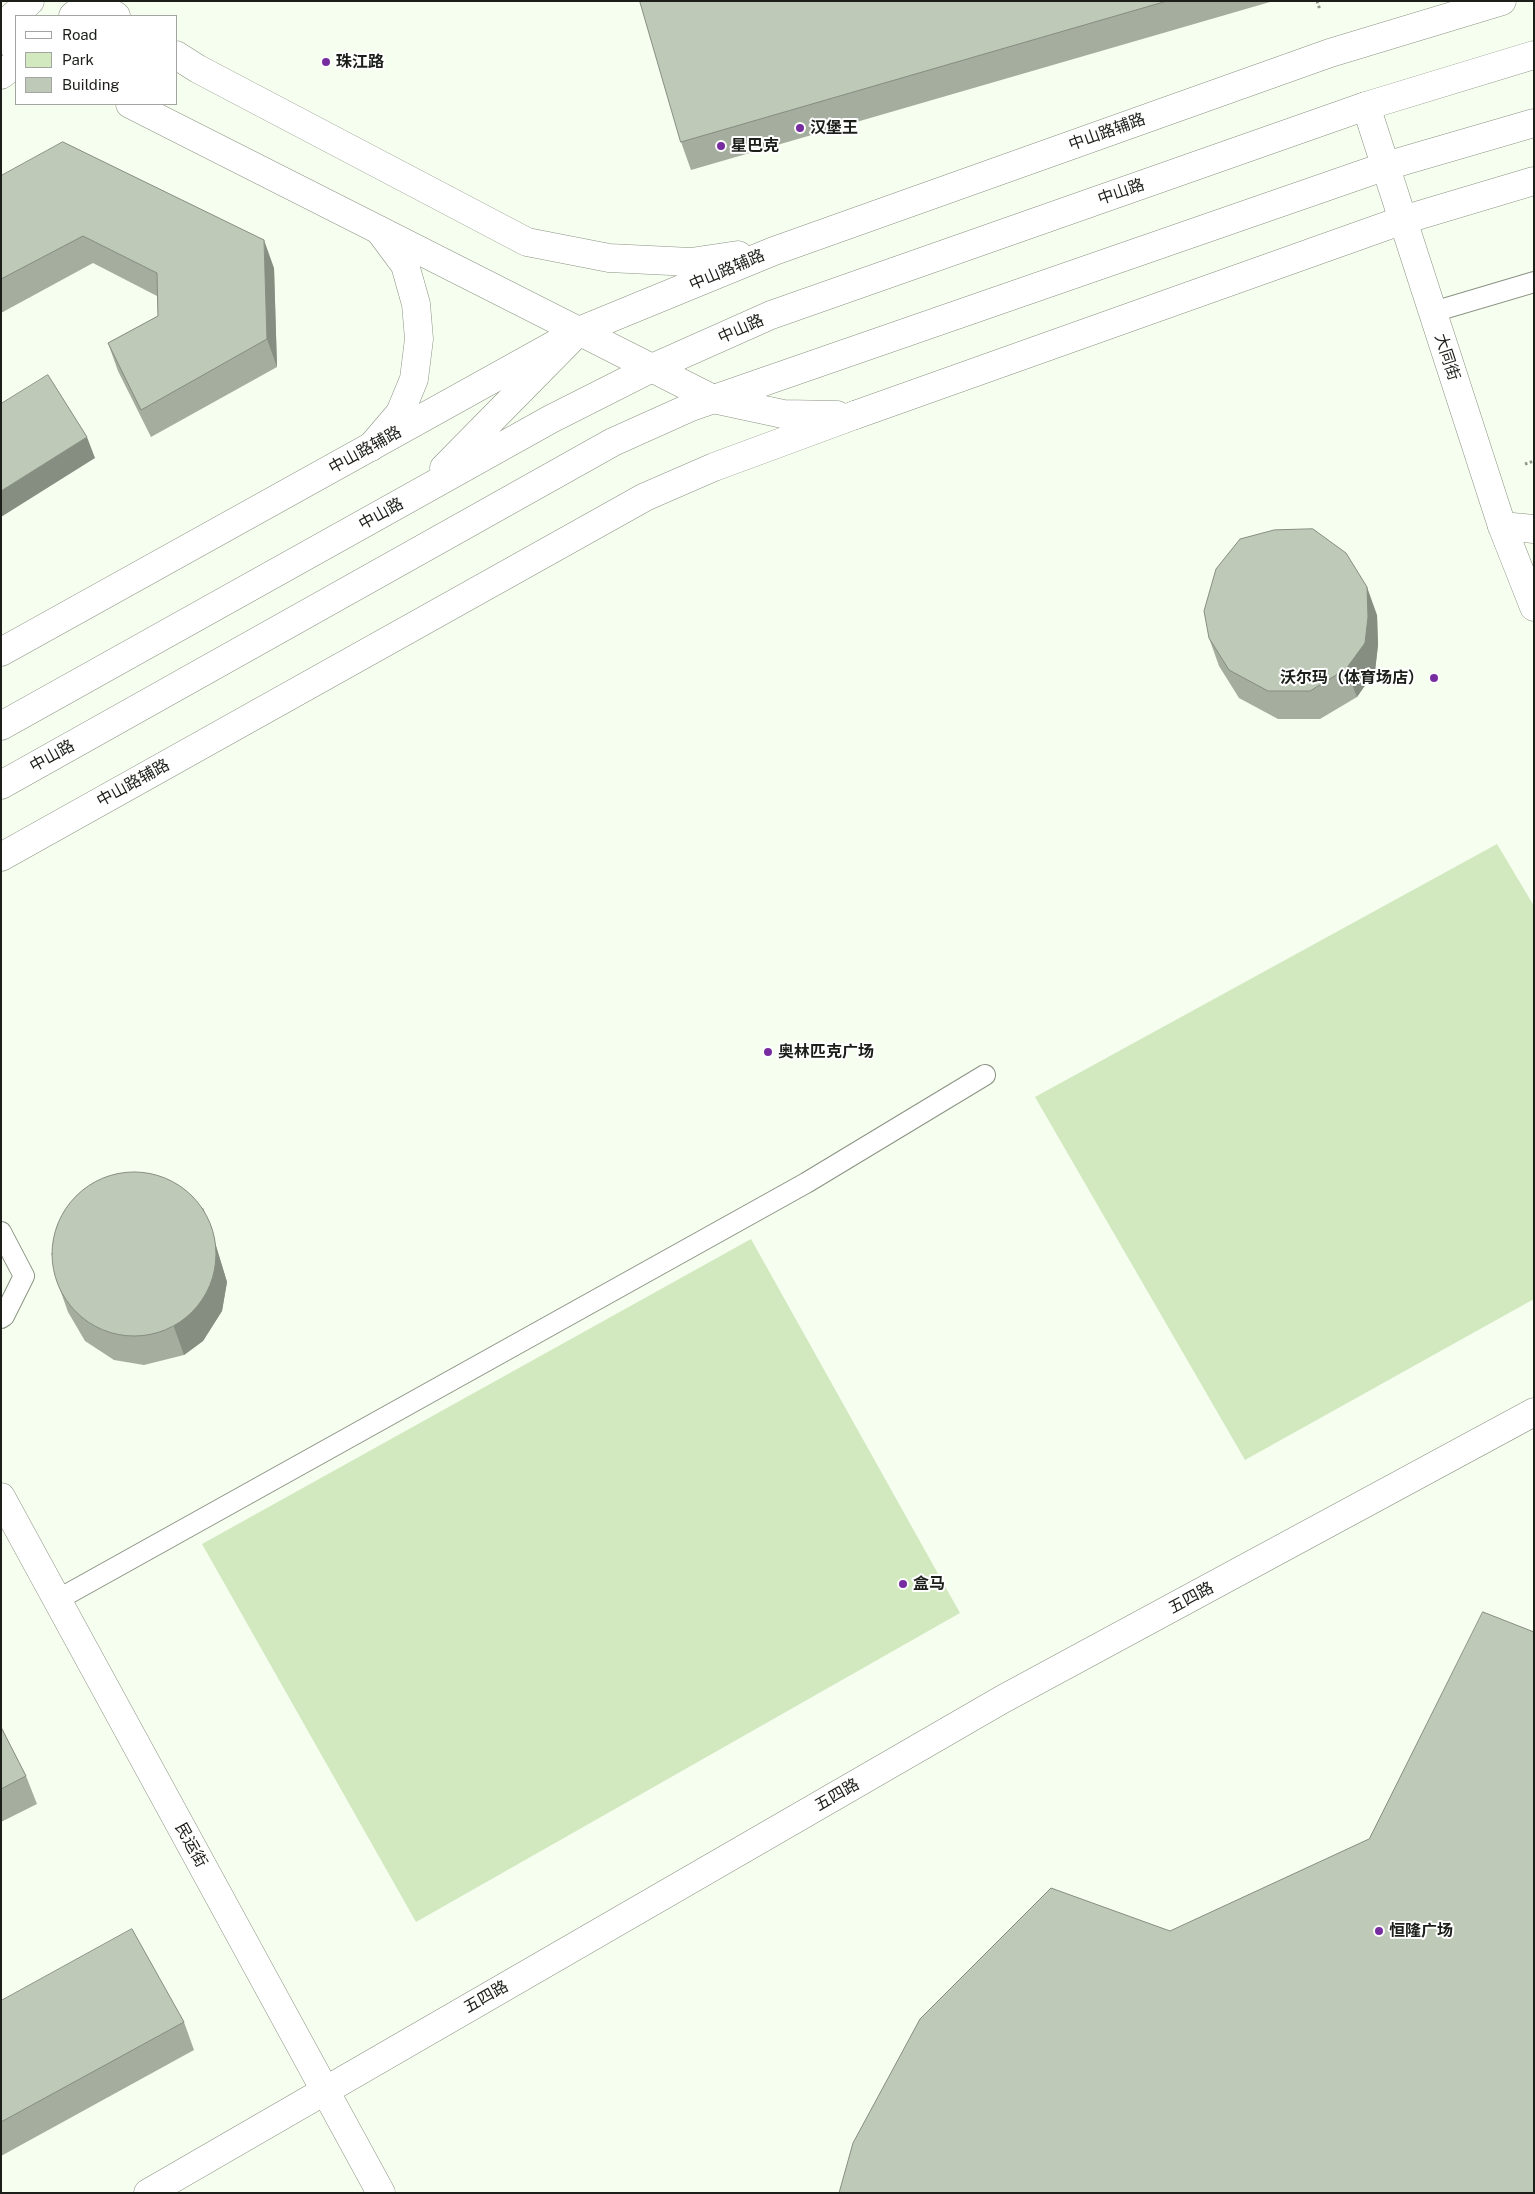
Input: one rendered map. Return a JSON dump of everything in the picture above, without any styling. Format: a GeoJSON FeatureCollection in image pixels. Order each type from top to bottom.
{"type":"FeatureCollection","features":[{"type":"Feature","properties":{"kind":"main road"},"geometry":{"type":"LineString","coordinates":[[1,27],[30,1]]}},
{"type":"Feature","properties":{"kind":"main road"},"geometry":{"type":"LineString","coordinates":[[74,15],[92,1],[114,15]]}},
{"type":"Feature","properties":{"kind":"main road","name":"中山路辅路"},"geometry":{"type":"LineString","coordinates":[[1,652],[579,331],[774,251],[1320,56],[1502,1]]}},
{"type":"Feature","properties":{"kind":"main road"},"geometry":{"type":"LineString","coordinates":[[1,38],[15,45]]}},
{"type":"Feature","properties":{"kind":"main road","name":"中山路"},"geometry":{"type":"LineString","coordinates":[[1,726],[551,419],[652,368],[771,316],[1366,106],[1534,55]]}},
{"type":"Feature","properties":{"kind":"main road"},"geometry":{"type":"LineString","coordinates":[[178,56],[198,69],[527,242],[609,258],[691,262],[774,251]]}},
{"type":"Feature","properties":{"kind":"main road"},"geometry":{"type":"LineString","coordinates":[[1,75],[15,64]]}},
{"type":"Feature","properties":{"kind":"main road"},"geometry":{"type":"LineString","coordinates":[[132,105],[713,399],[783,414],[855,415]]}},
{"type":"Feature","properties":{"kind":"main road","name":"大同街"},"geometry":{"type":"LineString","coordinates":[[1366,106],[1502,526],[1534,607]]}},
{"type":"Feature","properties":{"kind":"main road","name":"中山路"},"geometry":{"type":"LineString","coordinates":[[1,784],[613,442],[691,407],[1386,166],[1534,123]]}},
{"type":"Feature","properties":{"kind":"main road","name":"中山路辅路"},"geometry":{"type":"LineString","coordinates":[[1,857],[645,498],[714,466],[1403,220],[1533,181]]}},
{"type":"Feature","properties":{"kind":"main road"},"geometry":{"type":"LineString","coordinates":[[371,446],[400,413],[414,379],[419,338],[416,304],[405,265],[379,230]]}},
{"type":"Feature","properties":{"kind":"main road"},"geometry":{"type":"LineString","coordinates":[[422,491],[579,331]]}},
{"type":"Feature","properties":{"kind":"main road"},"geometry":{"type":"LineString","coordinates":[[1502,526],[1534,529]]}},
{"type":"Feature","properties":{"kind":"main road","name":"五四路"},"geometry":{"type":"LineString","coordinates":[[148,2193],[1003,1699],[1534,1412]]}},
{"type":"Feature","properties":{"kind":"main road","name":"民运街"},"geometry":{"type":"LineString","coordinates":[[1,1497],[11,1539],[57,1600],[381,2193]]}},
{"type":"Feature","properties":{"kind":"lane"},"geometry":{"type":"LineString","coordinates":[[1433,312],[1534,282]]}},
{"type":"Feature","properties":{"kind":"lane"},"geometry":{"type":"LineString","coordinates":[[57,1600],[806,1183],[985,1075]]}},
{"type":"Feature","properties":{"kind":"lane"},"geometry":{"type":"LineString","coordinates":[[1,1232],[24,1276],[4,1316],[1,1318]]}},
{"type":"Feature","properties":{"kind":"path"},"geometry":{"type":"LineString","coordinates":[[1317,1],[1320,10]]}},
{"type":"Feature","properties":{"kind":"path"},"geometry":{"type":"LineString","coordinates":[[1525,464],[1534,461]]}},
{"type":"Feature","properties":{"kind":"green space"},"geometry":{"type":"Polygon","coordinates":[[[1497,844],[1534,906],[1534,1299],[1245,1460],[1035,1097],[1497,844]]]}},
{"type":"Feature","properties":{"kind":"green space"},"geometry":{"type":"Polygon","coordinates":[[[751,1239],[960,1613],[416,1922],[202,1544],[751,1239]]]}},
{"type":"Feature","properties":{"kind":"building"},"geometry":{"type":"Polygon","coordinates":[[[640,1],[1167,1],[681,142],[640,1]]]}},
{"type":"Feature","properties":{"kind":"building"},"geometry":{"type":"Polygon","coordinates":[[[63,142],[264,240],[267,339],[141,410],[108,343],[158,316],[157,273],[83,236],[1,279],[1,176],[63,142]]]}},
{"type":"Feature","properties":{"kind":"building"},"geometry":{"type":"Polygon","coordinates":[[[48,375],[87,437],[1,491],[1,404],[48,375]]]}},
{"type":"Feature","properties":{"kind":"building"},"geometry":{"type":"Polygon","coordinates":[[[1313,529],[1346,553],[1367,587],[1368,617],[1365,643],[1346,669],[1310,691],[1268,691],[1229,670],[1209,638],[1204,611],[1216,569],[1240,539],[1274,530],[1313,529]]]}},
{"type":"Feature","properties":{"kind":"building"},"geometry":{"type":"Polygon","coordinates":[[[134,1172],[158,1176],[179,1186],[192,1196],[202,1209],[212,1230],[216,1254],[212,1278],[202,1299],[192,1312],[179,1322],[158,1332],[134,1336],[110,1332],[89,1322],[76,1312],[66,1299],[56,1278],[52,1254],[56,1230],[66,1209],[76,1196],[89,1186],[110,1176],[134,1172]]]}},
{"type":"Feature","properties":{"kind":"building","name":"恒隆广场"},"geometry":{"type":"Polygon","coordinates":[[[1483,1612],[1534,1632],[1534,2193],[839,2193],[853,2143],[920,2019],[1051,1888],[1170,1931],[1369,1839],[1483,1612]]]}},
{"type":"Feature","properties":{"kind":"building"},"geometry":{"type":"Polygon","coordinates":[[[1,1727],[26,1776],[1,1789],[1,1727]]]}},
{"type":"Feature","properties":{"kind":"building"},"geometry":{"type":"Polygon","coordinates":[[[132,1929],[184,2022],[1,2122],[1,2001],[132,1929]]]}},
{"type":"Feature","properties":{"kind":"place","name":"珠江路"},"geometry":{"type":"Point","coordinates":[326,62]}},
{"type":"Feature","properties":{"kind":"place","name":"汉堡王"},"geometry":{"type":"Point","coordinates":[800,128]}},
{"type":"Feature","properties":{"kind":"place","name":"星巴克"},"geometry":{"type":"Point","coordinates":[721,146]}},
{"type":"Feature","properties":{"kind":"place","name":"沃尔玛（体育场店）"},"geometry":{"type":"Point","coordinates":[1434,678]}},
{"type":"Feature","properties":{"kind":"place","name":"奥林匹克广场"},"geometry":{"type":"Point","coordinates":[768,1052]}},
{"type":"Feature","properties":{"kind":"place","name":"盒马"},"geometry":{"type":"Point","coordinates":[903,1584]}},
{"type":"Feature","properties":{"kind":"place","name":"恒隆广场"},"geometry":{"type":"Point","coordinates":[1379,1931]}}]}
